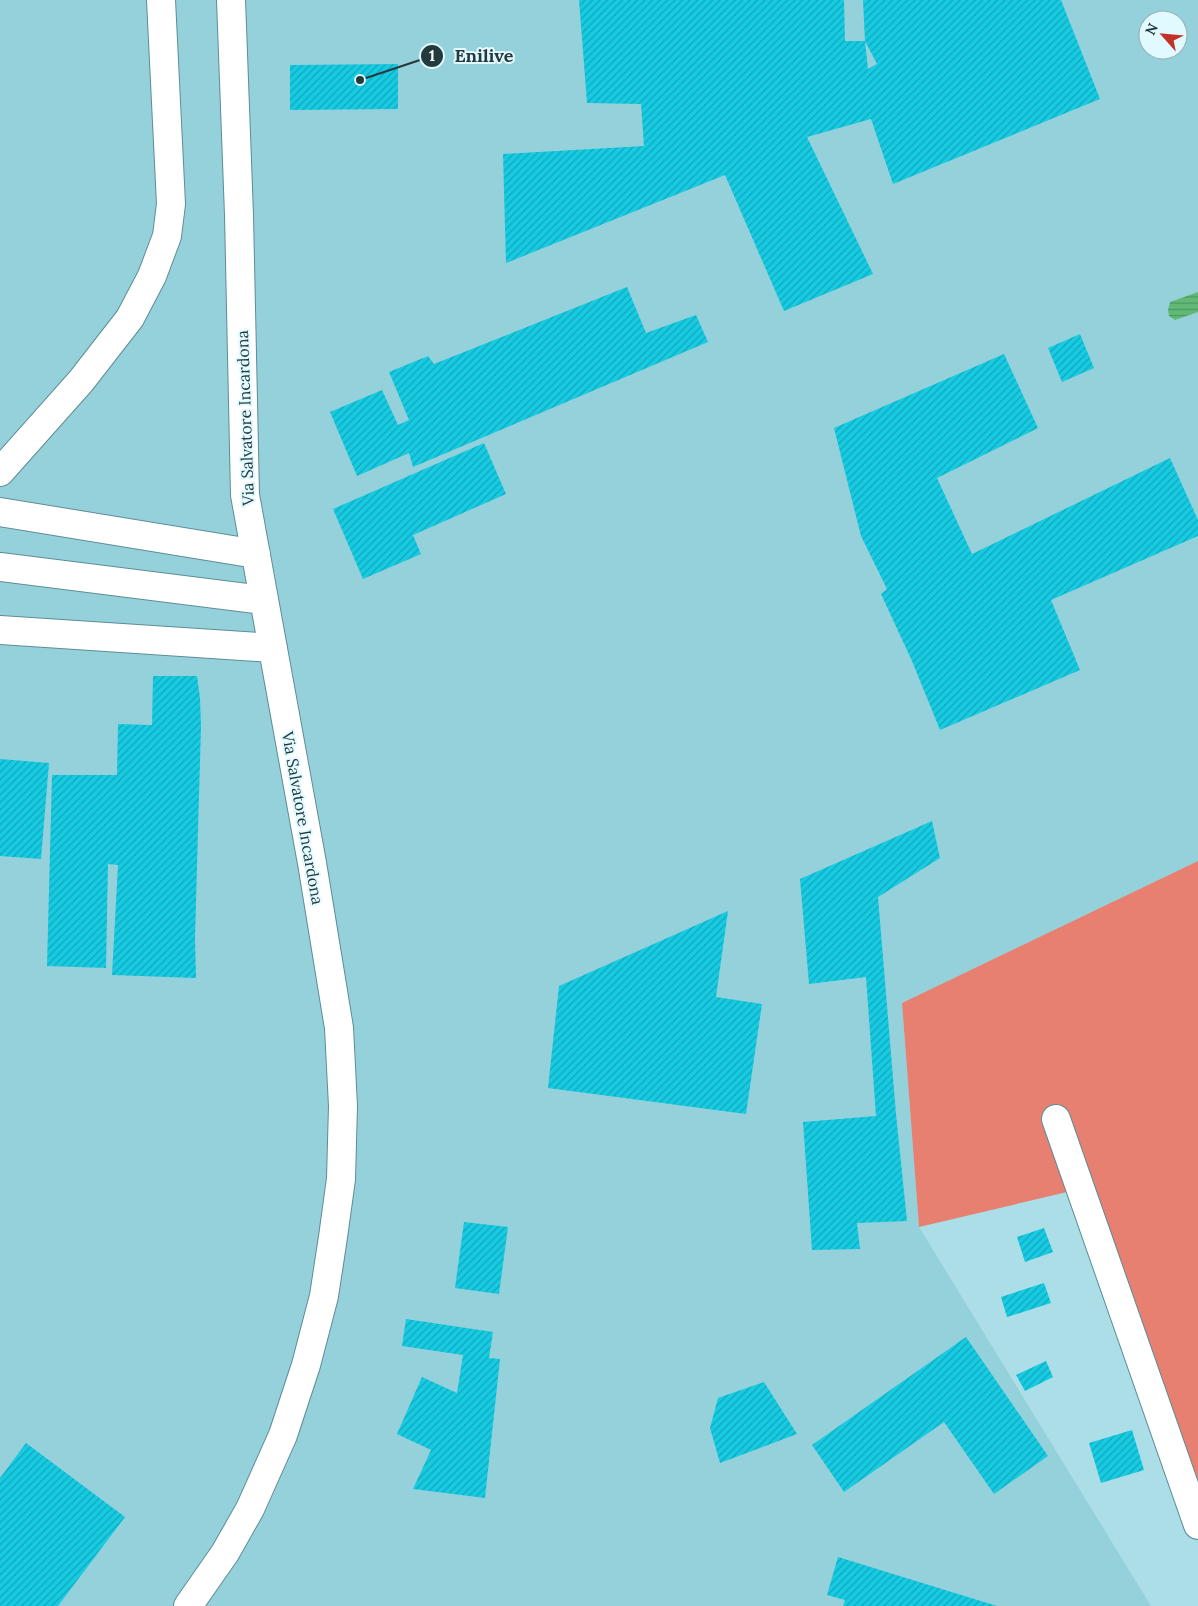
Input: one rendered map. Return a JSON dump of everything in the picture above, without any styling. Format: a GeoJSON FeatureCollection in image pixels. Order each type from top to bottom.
{"type":"FeatureCollection","features":[{"type":"Feature","properties":{"kind":"street"},"geometry":{"type":"LineString","coordinates":[[0,472],[81,381],[130,318],[152,276],[167,236],[172,204],[161,0]]}},
{"type":"Feature","properties":{"kind":"street","name":"Via Salvatore Incardona"},"geometry":{"type":"LineString","coordinates":[[188,1606],[225,1553],[250,1509],[283,1435],[306,1366],[324,1296],[341,1179],[344,1106],[338,1028],[312,863],[245,495],[231,0]]}},
{"type":"Feature","properties":{"kind":"street"},"geometry":{"type":"LineString","coordinates":[[0,512],[256,554]]}},
{"type":"Feature","properties":{"kind":"street"},"geometry":{"type":"LineString","coordinates":[[0,567],[263,600]]}},
{"type":"Feature","properties":{"kind":"street"},"geometry":{"type":"LineString","coordinates":[[0,630],[273,648]]}},
{"type":"Feature","properties":{"kind":"street"},"geometry":{"type":"LineString","coordinates":[[1056,1119],[1198,1526]]}},
{"type":"Feature","properties":{"kind":"shaded area"},"geometry":{"type":"Polygon","coordinates":[[[0,0],[1198,0],[1198,861],[902,1003],[919,1227],[1151,1606],[0,1606],[0,0]]]}},
{"type":"Feature","properties":{"kind":"shaded area"},"geometry":{"type":"Polygon","coordinates":[[[1198,292],[1198,312],[1175,320],[1169,316],[1170,302],[1198,292]]]}},
{"type":"Feature","properties":{"kind":"shaded area"},"geometry":{"type":"Polygon","coordinates":[[[1198,861],[1198,1525],[1080,1189],[919,1227],[902,1003],[1198,861]]]}},
{"type":"Feature","properties":{"kind":"building"},"geometry":{"type":"Polygon","coordinates":[[[579,0],[844,0],[845,41],[865,41],[863,0],[1061,0],[1100,99],[893,184],[871,119],[807,137],[873,274],[784,311],[725,175],[506,263],[503,154],[644,146],[641,104],[587,103],[579,0]],[[865,41],[868,69],[877,64],[865,41]]]}},
{"type":"Feature","properties":{"kind":"building"},"geometry":{"type":"Polygon","coordinates":[[[398,64],[398,109],[290,110],[290,65],[398,64]]]}},
{"type":"Feature","properties":{"kind":"building"},"geometry":{"type":"Polygon","coordinates":[[[627,287],[646,333],[696,315],[708,342],[413,467],[409,453],[357,476],[330,412],[382,390],[398,425],[409,420],[389,372],[428,356],[434,364],[627,287]]]}},
{"type":"Feature","properties":{"kind":"building"},"geometry":{"type":"Polygon","coordinates":[[[1080,334],[1094,368],[1062,382],[1048,348],[1080,334]]]}},
{"type":"Feature","properties":{"kind":"building"},"geometry":{"type":"Polygon","coordinates":[[[1004,354],[1038,428],[937,478],[972,554],[1170,458],[1198,520],[1198,536],[1051,600],[1080,670],[940,730],[912,661],[881,594],[887,589],[861,536],[834,428],[1004,354]]]}},
{"type":"Feature","properties":{"kind":"building"},"geometry":{"type":"Polygon","coordinates":[[[484,443],[506,494],[413,535],[421,554],[363,579],[333,509],[484,443]]]}},
{"type":"Feature","properties":{"kind":"building"},"geometry":{"type":"Polygon","coordinates":[[[153,676],[197,676],[201,726],[195,938],[196,978],[112,975],[118,865],[108,864],[106,968],[47,966],[52,775],[117,775],[118,724],[152,725],[153,676]]]}},
{"type":"Feature","properties":{"kind":"building"},"geometry":{"type":"Polygon","coordinates":[[[0,759],[49,763],[41,859],[0,856],[0,759]]]}},
{"type":"Feature","properties":{"kind":"building"},"geometry":{"type":"Polygon","coordinates":[[[932,821],[940,858],[878,897],[907,1221],[857,1223],[860,1249],[812,1250],[803,1122],[876,1116],[866,977],[809,984],[800,879],[932,821]]]}},
{"type":"Feature","properties":{"kind":"building"},"geometry":{"type":"Polygon","coordinates":[[[728,911],[716,997],[762,1004],[746,1114],[548,1088],[559,986],[728,911]]]}},
{"type":"Feature","properties":{"kind":"building"},"geometry":{"type":"Polygon","coordinates":[[[464,1222],[508,1227],[499,1294],[455,1288],[464,1222]]]}},
{"type":"Feature","properties":{"kind":"building"},"geometry":{"type":"Polygon","coordinates":[[[1044,1228],[1053,1252],[1025,1262],[1017,1237],[1044,1228]]]}},
{"type":"Feature","properties":{"kind":"building"},"geometry":{"type":"Polygon","coordinates":[[[1044,1283],[1051,1303],[1007,1317],[1001,1297],[1044,1283]]]}},
{"type":"Feature","properties":{"kind":"building"},"geometry":{"type":"Polygon","coordinates":[[[406,1319],[493,1332],[489,1358],[500,1359],[485,1498],[413,1489],[431,1450],[397,1434],[422,1377],[457,1393],[463,1355],[402,1346],[406,1319]]]}},
{"type":"Feature","properties":{"kind":"building"},"geometry":{"type":"Polygon","coordinates":[[[966,1337],[1048,1456],[994,1494],[944,1422],[844,1492],[812,1445],[966,1337]]]}},
{"type":"Feature","properties":{"kind":"building"},"geometry":{"type":"Polygon","coordinates":[[[1046,1361],[1053,1377],[1025,1391],[1016,1375],[1046,1361]]]}},
{"type":"Feature","properties":{"kind":"building"},"geometry":{"type":"Polygon","coordinates":[[[764,1382],[797,1434],[720,1463],[710,1428],[718,1398],[764,1382]]]}},
{"type":"Feature","properties":{"kind":"building"},"geometry":{"type":"Polygon","coordinates":[[[1132,1430],[1144,1470],[1101,1483],[1089,1443],[1132,1430]]]}},
{"type":"Feature","properties":{"kind":"building"},"geometry":{"type":"Polygon","coordinates":[[[26,1443],[125,1517],[58,1606],[0,1606],[0,1478],[26,1443]]]}},
{"type":"Feature","properties":{"kind":"building"},"geometry":{"type":"Polygon","coordinates":[[[838,1557],[997,1606],[843,1606],[845,1600],[827,1595],[838,1557]]]}},
{"type":"Feature","properties":{"kind":"place","name":"Enilive"},"geometry":{"type":"Point","coordinates":[360,80]}}]}
